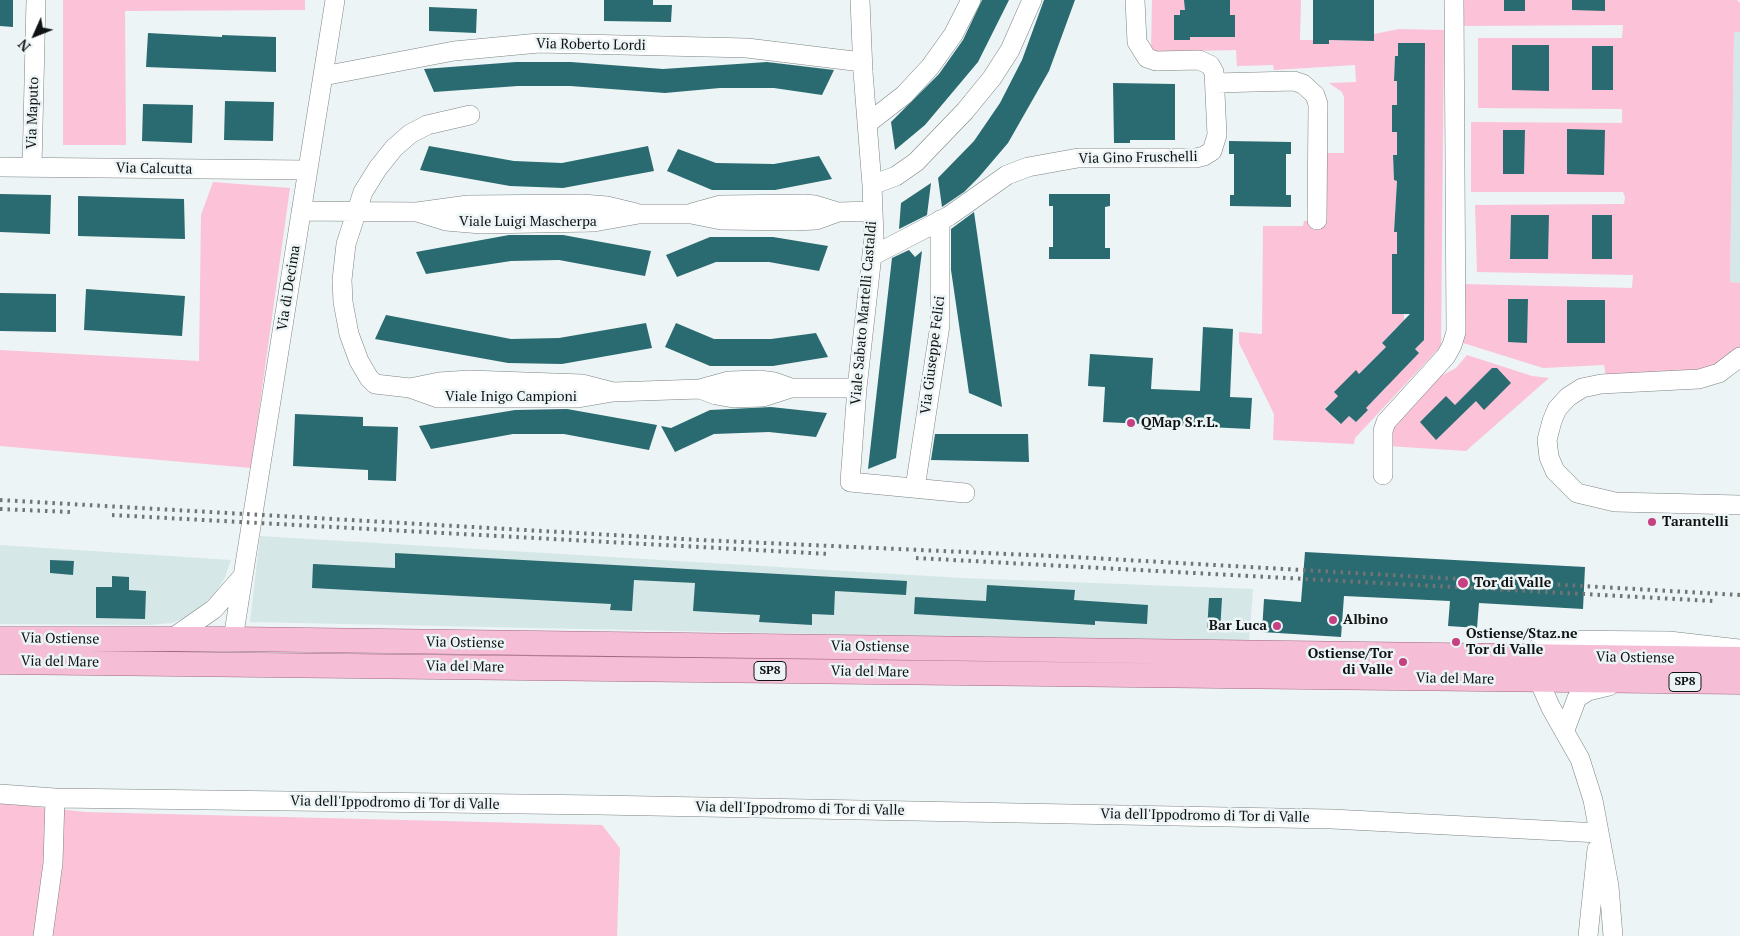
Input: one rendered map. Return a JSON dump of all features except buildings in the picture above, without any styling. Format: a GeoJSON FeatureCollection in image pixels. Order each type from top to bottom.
{"type":"FeatureCollection","features":[{"type":"Feature","properties":{"kind":"main road","name":"Via Ostiense"},"geometry":{"type":"LineString","coordinates":[[0,639],[233,639],[1740,659]]}},
{"type":"Feature","properties":{"kind":"main road","name":"Via del Mare"},"geometry":{"type":"LineString","coordinates":[[0,662],[1740,682]]}},
{"type":"Feature","properties":{"kind":"street","name":"Via Maputo"},"geometry":{"type":"LineString","coordinates":[[32,167],[36,0]]}},
{"type":"Feature","properties":{"kind":"street","name":"Via di Decima"},"geometry":{"type":"LineString","coordinates":[[233,639],[335,0]]}},
{"type":"Feature","properties":{"kind":"street","name":"Viale Sabato Martelli Castaldi"},"geometry":{"type":"LineString","coordinates":[[860,0],[862,62],[873,211],[872,256],[857,388],[850,482],[965,493]]}},
{"type":"Feature","properties":{"kind":"street"},"geometry":{"type":"LineString","coordinates":[[868,123],[904,95],[930,67],[953,35],[971,0]]}},
{"type":"Feature","properties":{"kind":"street"},"geometry":{"type":"LineString","coordinates":[[872,185],[896,176],[916,162],[964,111],[1007,55],[1018,36],[1032,0]]}},
{"type":"Feature","properties":{"kind":"street","name":"Via Gino Fruschelli"},"geometry":{"type":"LineString","coordinates":[[872,256],[965,206],[1007,175],[1033,165],[1078,158],[1204,156],[1212,151],[1217,139],[1215,82],[1212,68],[1203,61],[1156,61],[1147,58],[1137,42],[1136,0]]}},
{"type":"Feature","properties":{"kind":"street"},"geometry":{"type":"LineString","coordinates":[[1383,475],[1383,430],[1386,422],[1446,356],[1456,332],[1454,0]]}},
{"type":"Feature","properties":{"kind":"street","name":"Via Roberto Lordi"},"geometry":{"type":"LineString","coordinates":[[323,76],[454,51],[539,43],[747,48],[862,62]]}},
{"type":"Feature","properties":{"kind":"street"},"geometry":{"type":"LineString","coordinates":[[1215,82],[1294,81],[1312,90],[1318,104],[1317,220]]}},
{"type":"Feature","properties":{"kind":"street"},"geometry":{"type":"LineString","coordinates":[[354,213],[374,173],[400,142],[427,125],[470,115]]}},
{"type":"Feature","properties":{"kind":"street","name":"Via Calcutta"},"geometry":{"type":"LineString","coordinates":[[0,166],[307,170]]}},
{"type":"Feature","properties":{"kind":"street","name":"Viale Luigi Mascherpa"},"geometry":{"type":"LineString","coordinates":[[301,211],[354,213],[417,212],[446,221],[481,224],[594,222],[639,214],[691,214],[721,206],[804,204],[815,205],[838,212],[873,211]]}},
{"type":"Feature","properties":{"kind":"street","name":"Viale Inigo Campioni"},"geometry":{"type":"LineString","coordinates":[[354,213],[346,244],[342,280],[344,308],[349,334],[363,369],[373,382],[380,385],[410,388],[440,382],[469,380],[582,384],[613,392],[700,389],[729,381],[759,380],[774,382],[791,388],[857,388]]}},
{"type":"Feature","properties":{"kind":"street","name":"Via Giuseppe Felici"},"geometry":{"type":"LineString","coordinates":[[915,488],[940,325],[940,220]]}},
{"type":"Feature","properties":{"kind":"street"},"geometry":{"type":"LineString","coordinates":[[1738,359],[1719,373],[1699,380],[1601,384],[1582,388],[1568,397],[1557,409],[1547,440],[1549,457],[1555,471],[1577,493],[1615,502],[1740,505]]}},
{"type":"Feature","properties":{"kind":"street"},"geometry":{"type":"LineString","coordinates":[[170,639],[214,609],[243,576]]}},
{"type":"Feature","properties":{"kind":"street"},"geometry":{"type":"LineString","coordinates":[[1614,936],[1610,894],[1599,833],[1585,773],[1565,730],[1551,708],[1540,680],[1539,647],[1548,640],[1669,641],[1740,649]]}},
{"type":"Feature","properties":{"kind":"street"},"geometry":{"type":"LineString","coordinates":[[1565,730],[1573,705],[1580,696],[1593,689],[1630,681]]}},
{"type":"Feature","properties":{"kind":"street","name":"Via dell'Ippodromo di Tor di Valle"},"geometry":{"type":"LineString","coordinates":[[0,794],[55,798],[1076,813],[1332,819],[1599,833]]}},
{"type":"Feature","properties":{"kind":"street"},"geometry":{"type":"LineString","coordinates":[[43,936],[53,863],[55,798]]}},
{"type":"Feature","properties":{"kind":"street"},"geometry":{"type":"LineString","coordinates":[[1588,936],[1591,887],[1599,833]]}},
{"type":"Feature","properties":{"kind":"shaded area"},"geometry":{"type":"Polygon","coordinates":[[[63,0],[305,0],[305,10],[125,11],[126,145],[63,145],[63,0]]]}},
{"type":"Feature","properties":{"kind":"shaded area"},"geometry":{"type":"Polygon","coordinates":[[[1152,0],[1301,0],[1300,40],[1313,40],[1313,44],[1328,44],[1329,40],[1374,41],[1374,34],[1399,29],[1444,30],[1441,346],[1355,438],[1354,444],[1273,440],[1274,414],[1239,343],[1239,332],[1262,334],[1263,226],[1303,226],[1304,221],[1326,221],[1326,153],[1344,153],[1344,97],[1342,92],[1329,83],[1356,82],[1355,65],[1274,70],[1273,65],[1237,66],[1236,50],[1151,52],[1152,0]],[[1398,43],[1398,56],[1395,56],[1394,81],[1397,81],[1397,105],[1392,132],[1397,132],[1397,155],[1393,155],[1394,180],[1397,181],[1394,232],[1397,232],[1397,254],[1392,254],[1392,314],[1404,314],[1404,329],[1398,326],[1382,343],[1386,347],[1359,374],[1356,371],[1338,396],[1325,408],[1340,424],[1349,416],[1356,422],[1368,410],[1365,408],[1388,386],[1383,381],[1400,373],[1419,353],[1415,349],[1424,340],[1425,43],[1398,43]]]}},
{"type":"Feature","properties":{"kind":"shaded area"},"geometry":{"type":"Polygon","coordinates":[[[1461,0],[1737,0],[1740,3],[1740,32],[1734,32],[1730,282],[1740,283],[1740,351],[1708,372],[1606,378],[1604,365],[1543,368],[1460,342],[1462,284],[1632,288],[1633,275],[1477,272],[1475,205],[1624,204],[1625,197],[1623,192],[1471,192],[1471,122],[1622,123],[1622,109],[1478,108],[1478,38],[1622,38],[1623,25],[1461,26],[1461,0]]]}},
{"type":"Feature","properties":{"kind":"shaded area"},"geometry":{"type":"Polygon","coordinates":[[[1734,32],[1740,32],[1740,283],[1730,282],[1734,32]]]}},
{"type":"Feature","properties":{"kind":"shaded area"},"geometry":{"type":"Polygon","coordinates":[[[213,182],[290,188],[251,468],[0,446],[0,350],[199,361],[201,215],[213,182]]]}},
{"type":"Feature","properties":{"kind":"shaded area"},"geometry":{"type":"Polygon","coordinates":[[[1467,355],[1532,376],[1549,378],[1466,451],[1388,446],[1392,424],[1435,379],[1456,368],[1467,355]]]}},
{"type":"Feature","properties":{"kind":"shaded area"},"geometry":{"type":"Polygon","coordinates":[[[260,536],[962,578],[1253,589],[1249,643],[250,622],[260,536]]]}},
{"type":"Feature","properties":{"kind":"shaded area"},"geometry":{"type":"Polygon","coordinates":[[[0,545],[231,560],[225,577],[215,594],[191,615],[172,623],[149,625],[0,624],[0,545]]]}},
{"type":"Feature","properties":{"kind":"shaded area"},"geometry":{"type":"Polygon","coordinates":[[[0,803],[86,812],[602,825],[620,848],[617,936],[0,936],[0,803]]]}},
{"type":"Feature","properties":{"kind":"railway"},"geometry":{"type":"LineString","coordinates":[[0,500],[700,540],[1074,557],[1740,595]]}},
{"type":"Feature","properties":{"kind":"railway"},"geometry":{"type":"LineString","coordinates":[[0,509],[70,512]]}},
{"type":"Feature","properties":{"kind":"railway"},"geometry":{"type":"LineString","coordinates":[[112,515],[829,554]]}},
{"type":"Feature","properties":{"kind":"railway"},"geometry":{"type":"LineString","coordinates":[[916,558],[1713,601]]}},
{"type":"Feature","properties":{"kind":"place","name":"QMap S.r.L."},"geometry":{"type":"Point","coordinates":[1131,423]}},
{"type":"Feature","properties":{"kind":"place","name":"Tarantelli"},"geometry":{"type":"Point","coordinates":[1652,522]}},
{"type":"Feature","properties":{"kind":"place","name":"Tor di Valle"},"geometry":{"type":"Point","coordinates":[1463,583]}},
{"type":"Feature","properties":{"kind":"place","name":"Albino"},"geometry":{"type":"Point","coordinates":[1333,620]}},
{"type":"Feature","properties":{"kind":"place","name":"Bar Luca"},"geometry":{"type":"Point","coordinates":[1277,626]}},
{"type":"Feature","properties":{"kind":"place","name":"Ostiense/Staz.ne Tor di Valle"},"geometry":{"type":"Point","coordinates":[1456,642]}},
{"type":"Feature","properties":{"kind":"place","name":"Ostiense/Tor di Valle"},"geometry":{"type":"Point","coordinates":[1403,662]}}]}
